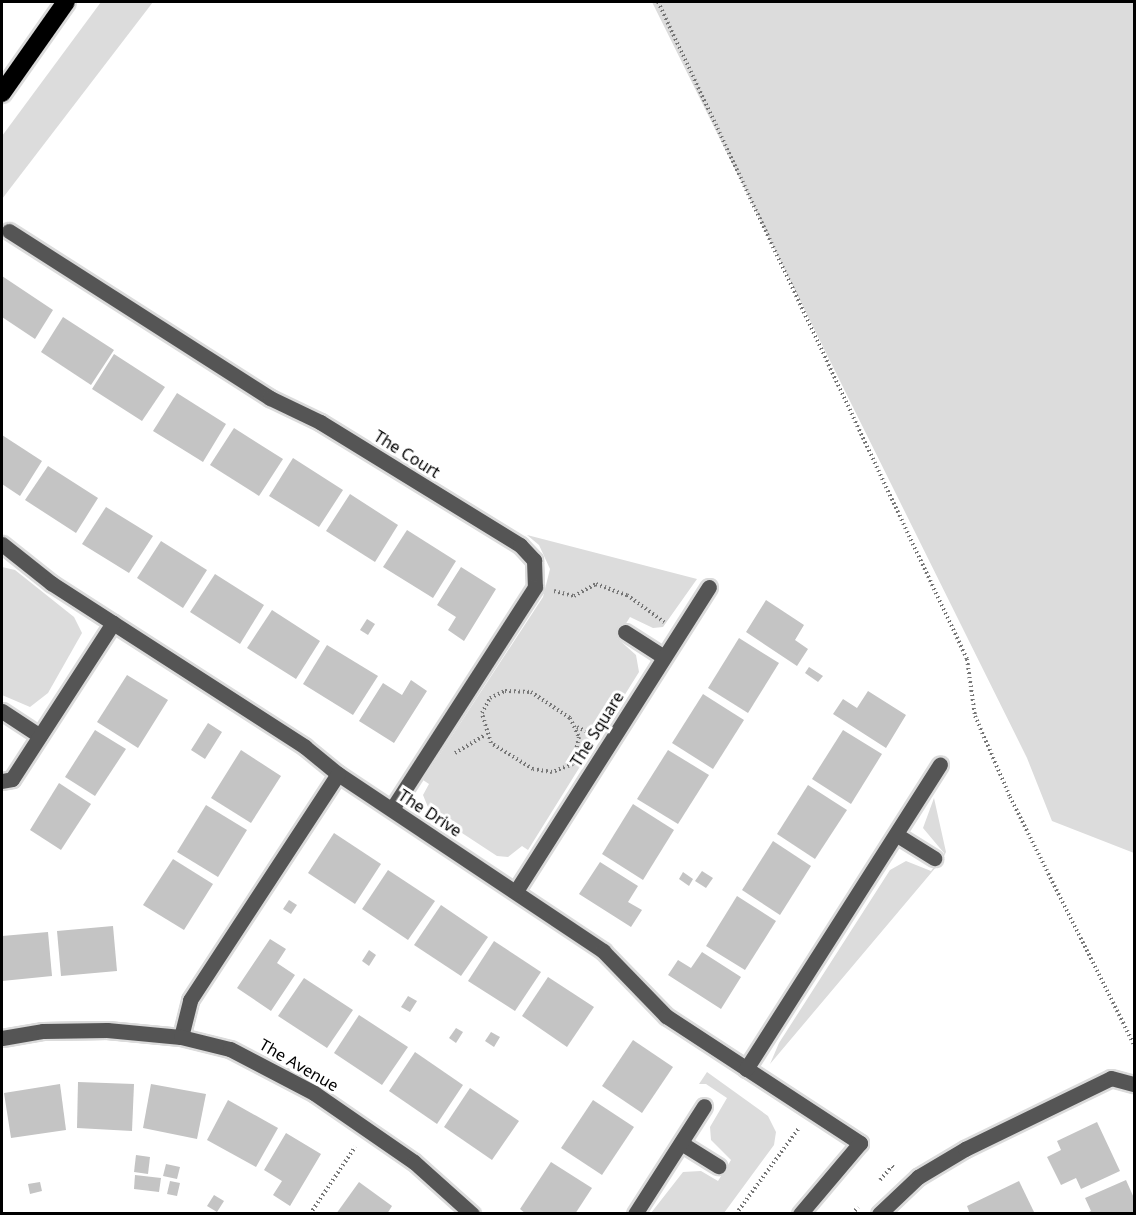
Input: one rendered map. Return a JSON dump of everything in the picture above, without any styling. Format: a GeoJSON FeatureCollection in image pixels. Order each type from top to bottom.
{"type":"FeatureCollection","features":[{"type":"Feature","properties":{"kind":"highway"},"geometry":{"type":"LineString","coordinates":[[2,93],[66,2]]}},
{"type":"Feature","properties":{"kind":"street","name":"The Court"},"geometry":{"type":"LineString","coordinates":[[9,231],[278,404],[320,422],[520,545],[534,560],[536,582]]}},
{"type":"Feature","properties":{"kind":"street"},"geometry":{"type":"LineString","coordinates":[[2,544],[51,583],[305,747],[338,774],[190,1000],[182,1037]]}},
{"type":"Feature","properties":{"kind":"street"},"geometry":{"type":"LineString","coordinates":[[392,809],[536,582]]}},
{"type":"Feature","properties":{"kind":"street","name":"The Square"},"geometry":{"type":"LineString","coordinates":[[516,891],[709,587]]}},
{"type":"Feature","properties":{"kind":"street"},"geometry":{"type":"LineString","coordinates":[[2,781],[12,779],[113,622]]}},
{"type":"Feature","properties":{"kind":"street"},"geometry":{"type":"LineString","coordinates":[[625,632],[664,657]]}},
{"type":"Feature","properties":{"kind":"street"},"geometry":{"type":"LineString","coordinates":[[2,711],[40,736]]}},
{"type":"Feature","properties":{"kind":"street"},"geometry":{"type":"LineString","coordinates":[[746,1069],[940,765]]}},
{"type":"Feature","properties":{"kind":"street","name":"The Drive"},"geometry":{"type":"LineString","coordinates":[[338,774],[516,891],[614,960],[666,1016],[860,1143],[800,1214]]}},
{"type":"Feature","properties":{"kind":"street"},"geometry":{"type":"LineString","coordinates":[[897,835],[934,858]]}},
{"type":"Feature","properties":{"kind":"street","name":"The Avenue"},"geometry":{"type":"LineString","coordinates":[[2,1038],[43,1031],[96,1030],[182,1037],[248,1056],[314,1093],[414,1162],[472,1214]]}},
{"type":"Feature","properties":{"kind":"street"},"geometry":{"type":"LineString","coordinates":[[879,1214],[918,1177],[965,1149],[1111,1078],[1134,1084]]}},
{"type":"Feature","properties":{"kind":"street"},"geometry":{"type":"LineString","coordinates":[[635,1214],[704,1107]]}},
{"type":"Feature","properties":{"kind":"street"},"geometry":{"type":"LineString","coordinates":[[681,1143],[718,1166]]}},
{"type":"Feature","properties":{"kind":"path"},"geometry":{"type":"LineString","coordinates":[[658,2],[967,659],[975,716],[1010,797],[1134,1045]]}},
{"type":"Feature","properties":{"kind":"path"},"geometry":{"type":"LineString","coordinates":[[536,582],[569,597],[596,584],[627,595],[679,633]]}},
{"type":"Feature","properties":{"kind":"path"},"geometry":{"type":"LineString","coordinates":[[521,691],[541,697],[570,718],[577,727],[580,747],[573,764],[552,772],[523,765],[485,735],[482,713],[490,698],[521,691]]}},
{"type":"Feature","properties":{"kind":"path"},"geometry":{"type":"LineString","coordinates":[[736,1214],[799,1128]]}},
{"type":"Feature","properties":{"kind":"path"},"geometry":{"type":"LineString","coordinates":[[310,1214],[357,1144]]}},
{"type":"Feature","properties":{"kind":"shaded area"},"geometry":{"type":"Polygon","coordinates":[[[101,2],[153,2],[2,199],[2,136],[101,2]]]}},
{"type":"Feature","properties":{"kind":"shaded area"},"geometry":{"type":"Polygon","coordinates":[[[652,2],[1134,2],[1134,853],[1052,821],[1027,758],[652,2]]]}},
{"type":"Feature","properties":{"kind":"shaded area"},"geometry":{"type":"Polygon","coordinates":[[[527,535],[697,579],[663,627],[653,628],[630,617],[617,638],[636,655],[639,672],[528,850],[522,846],[508,857],[497,856],[430,812],[423,795],[429,784],[423,780],[543,597],[550,569],[539,545],[527,535]]]}},
{"type":"Feature","properties":{"kind":"shaded area"},"geometry":{"type":"Polygon","coordinates":[[[2,567],[15,570],[74,617],[82,633],[48,693],[30,707],[2,695],[2,567]]]}},
{"type":"Feature","properties":{"kind":"shaded area"},"geometry":{"type":"Polygon","coordinates":[[[934,798],[946,852],[942,860],[770,1064],[779,1043],[890,870],[906,861],[931,871],[944,853],[923,828],[934,798]]]}},
{"type":"Feature","properties":{"kind":"shaded area"},"geometry":{"type":"Polygon","coordinates":[[[707,1072],[768,1116],[776,1132],[774,1145],[724,1213],[651,1213],[683,1172],[701,1171],[718,1181],[731,1160],[711,1140],[710,1127],[727,1098],[706,1084],[699,1084],[707,1072]]]}},
{"type":"Feature","properties":{"kind":"building"},"geometry":{"type":"Polygon","coordinates":[[[2,276],[53,310],[35,339],[2,317],[2,276]]]}},
{"type":"Feature","properties":{"kind":"building"},"geometry":{"type":"Polygon","coordinates":[[[63,317],[114,350],[91,385],[41,352],[63,317]]]}},
{"type":"Feature","properties":{"kind":"building"},"geometry":{"type":"Polygon","coordinates":[[[114,354],[165,387],[142,421],[92,389],[114,354]]]}},
{"type":"Feature","properties":{"kind":"building"},"geometry":{"type":"Polygon","coordinates":[[[177,393],[226,424],[203,462],[153,431],[177,393]]]}},
{"type":"Feature","properties":{"kind":"building"},"geometry":{"type":"Polygon","coordinates":[[[234,428],[283,459],[259,496],[210,465],[234,428]]]}},
{"type":"Feature","properties":{"kind":"building"},"geometry":{"type":"Polygon","coordinates":[[[2,435],[42,461],[20,496],[2,484],[2,435]]]}},
{"type":"Feature","properties":{"kind":"building"},"geometry":{"type":"Polygon","coordinates":[[[293,458],[343,490],[319,527],[269,496],[293,458]]]}},
{"type":"Feature","properties":{"kind":"building"},"geometry":{"type":"Polygon","coordinates":[[[48,466],[98,498],[76,533],[25,500],[48,466]]]}},
{"type":"Feature","properties":{"kind":"building"},"geometry":{"type":"Polygon","coordinates":[[[350,494],[398,525],[375,562],[326,531],[350,494]]]}},
{"type":"Feature","properties":{"kind":"building"},"geometry":{"type":"Polygon","coordinates":[[[106,507],[153,536],[129,573],[82,544],[106,507]]]}},
{"type":"Feature","properties":{"kind":"building"},"geometry":{"type":"Polygon","coordinates":[[[407,530],[456,561],[433,598],[383,567],[407,530]]]}},
{"type":"Feature","properties":{"kind":"building"},"geometry":{"type":"Polygon","coordinates":[[[161,541],[207,570],[183,608],[137,578],[161,541]]]}},
{"type":"Feature","properties":{"kind":"building"},"geometry":{"type":"Polygon","coordinates":[[[461,567],[496,589],[464,641],[448,630],[456,617],[437,605],[461,567]]]}},
{"type":"Feature","properties":{"kind":"building"},"geometry":{"type":"Polygon","coordinates":[[[215,574],[264,605],[240,644],[190,612],[215,574]]]}},
{"type":"Feature","properties":{"kind":"building"},"geometry":{"type":"Polygon","coordinates":[[[766,600],[804,625],[795,640],[808,649],[797,666],[746,632],[766,600]]]}},
{"type":"Feature","properties":{"kind":"building"},"geometry":{"type":"Polygon","coordinates":[[[272,610],[320,641],[296,679],[247,648],[272,610]]]}},
{"type":"Feature","properties":{"kind":"building"},"geometry":{"type":"Polygon","coordinates":[[[367,619],[375,624],[368,635],[360,630],[367,619]]]}},
{"type":"Feature","properties":{"kind":"building"},"geometry":{"type":"Polygon","coordinates":[[[739,638],[779,663],[748,713],[708,688],[739,638]]]}},
{"type":"Feature","properties":{"kind":"building"},"geometry":{"type":"Polygon","coordinates":[[[327,645],[378,676],[353,715],[303,684],[327,645]]]}},
{"type":"Feature","properties":{"kind":"building"},"geometry":{"type":"Polygon","coordinates":[[[809,667],[823,676],[818,682],[805,673],[809,667]]]}},
{"type":"Feature","properties":{"kind":"building"},"geometry":{"type":"Polygon","coordinates":[[[127,675],[168,700],[138,748],[97,722],[127,675]]]}},
{"type":"Feature","properties":{"kind":"building"},"geometry":{"type":"Polygon","coordinates":[[[411,680],[427,691],[394,743],[359,721],[383,683],[402,695],[411,680]]]}},
{"type":"Feature","properties":{"kind":"building"},"geometry":{"type":"Polygon","coordinates":[[[868,691],[906,715],[886,748],[833,714],[843,699],[857,708],[868,691]]]}},
{"type":"Feature","properties":{"kind":"building"},"geometry":{"type":"Polygon","coordinates":[[[703,694],[744,720],[713,769],[672,743],[703,694]]]}},
{"type":"Feature","properties":{"kind":"building"},"geometry":{"type":"Polygon","coordinates":[[[208,723],[222,732],[205,759],[191,750],[208,723]]]}},
{"type":"Feature","properties":{"kind":"building"},"geometry":{"type":"Polygon","coordinates":[[[95,730],[126,749],[95,796],[65,777],[95,730]]]}},
{"type":"Feature","properties":{"kind":"building"},"geometry":{"type":"Polygon","coordinates":[[[843,730],[882,754],[851,804],[812,779],[843,730]]]}},
{"type":"Feature","properties":{"kind":"building"},"geometry":{"type":"Polygon","coordinates":[[[241,750],[281,776],[251,823],[211,798],[241,750]]]}},
{"type":"Feature","properties":{"kind":"building"},"geometry":{"type":"Polygon","coordinates":[[[668,750],[709,775],[678,824],[637,799],[668,750]]]}},
{"type":"Feature","properties":{"kind":"building"},"geometry":{"type":"Polygon","coordinates":[[[59,783],[91,804],[61,850],[30,830],[59,783]]]}},
{"type":"Feature","properties":{"kind":"building"},"geometry":{"type":"Polygon","coordinates":[[[808,785],[847,810],[815,859],[777,834],[808,785]]]}},
{"type":"Feature","properties":{"kind":"building"},"geometry":{"type":"Polygon","coordinates":[[[633,804],[674,830],[643,880],[602,854],[633,804]]]}},
{"type":"Feature","properties":{"kind":"building"},"geometry":{"type":"Polygon","coordinates":[[[206,805],[247,830],[218,877],[177,852],[206,805]]]}},
{"type":"Feature","properties":{"kind":"building"},"geometry":{"type":"Polygon","coordinates":[[[334,833],[381,864],[355,904],[308,873],[334,833]]]}},
{"type":"Feature","properties":{"kind":"building"},"geometry":{"type":"Polygon","coordinates":[[[773,841],[811,866],[780,915],[742,890],[773,841]]]}},
{"type":"Feature","properties":{"kind":"building"},"geometry":{"type":"Polygon","coordinates":[[[173,859],[213,884],[184,930],[143,905],[173,859]]]}},
{"type":"Feature","properties":{"kind":"building"},"geometry":{"type":"Polygon","coordinates":[[[600,862],[638,886],[628,902],[642,910],[631,927],[579,894],[600,862]]]}},
{"type":"Feature","properties":{"kind":"building"},"geometry":{"type":"Polygon","coordinates":[[[388,870],[435,901],[408,940],[362,909],[388,870]]]}},
{"type":"Feature","properties":{"kind":"building"},"geometry":{"type":"Polygon","coordinates":[[[702,871],[713,878],[706,888],[695,881],[702,871]]]}},
{"type":"Feature","properties":{"kind":"building"},"geometry":{"type":"Polygon","coordinates":[[[683,872],[693,879],[689,886],[679,879],[683,872]]]}},
{"type":"Feature","properties":{"kind":"building"},"geometry":{"type":"Polygon","coordinates":[[[737,896],[776,921],[745,970],[706,946],[737,896]]]}},
{"type":"Feature","properties":{"kind":"building"},"geometry":{"type":"Polygon","coordinates":[[[289,900],[297,905],[291,914],[283,909],[289,900]]]}},
{"type":"Feature","properties":{"kind":"building"},"geometry":{"type":"Polygon","coordinates":[[[441,905],[488,937],[461,976],[414,945],[441,905]]]}},
{"type":"Feature","properties":{"kind":"building"},"geometry":{"type":"Polygon","coordinates":[[[113,926],[117,971],[61,976],[57,931],[113,926]]]}},
{"type":"Feature","properties":{"kind":"building"},"geometry":{"type":"Polygon","coordinates":[[[48,932],[52,976],[2,981],[2,936],[48,932]]]}},
{"type":"Feature","properties":{"kind":"building"},"geometry":{"type":"Polygon","coordinates":[[[270,939],[286,949],[277,963],[295,975],[271,1011],[237,988],[270,939]]]}},
{"type":"Feature","properties":{"kind":"building"},"geometry":{"type":"Polygon","coordinates":[[[494,941],[541,972],[515,1011],[468,981],[494,941]]]}},
{"type":"Feature","properties":{"kind":"building"},"geometry":{"type":"Polygon","coordinates":[[[369,950],[376,955],[369,966],[362,961],[369,950]]]}},
{"type":"Feature","properties":{"kind":"building"},"geometry":{"type":"Polygon","coordinates":[[[702,952],[741,977],[721,1009],[668,975],[678,960],[691,968],[702,952]]]}},
{"type":"Feature","properties":{"kind":"building"},"geometry":{"type":"Polygon","coordinates":[[[548,977],[594,1007],[567,1047],[522,1016],[548,977]]]}},
{"type":"Feature","properties":{"kind":"building"},"geometry":{"type":"Polygon","coordinates":[[[304,978],[353,1010],[327,1048],[278,1016],[304,978]]]}},
{"type":"Feature","properties":{"kind":"building"},"geometry":{"type":"Polygon","coordinates":[[[408,996],[417,1001],[410,1012],[401,1007],[408,996]]]}},
{"type":"Feature","properties":{"kind":"building"},"geometry":{"type":"Polygon","coordinates":[[[359,1015],[408,1047],[382,1085],[334,1053],[359,1015]]]}},
{"type":"Feature","properties":{"kind":"building"},"geometry":{"type":"Polygon","coordinates":[[[456,1028],[463,1032],[456,1043],[449,1038],[456,1028]]]}},
{"type":"Feature","properties":{"kind":"building"},"geometry":{"type":"Polygon","coordinates":[[[491,1032],[500,1037],[494,1047],[485,1041],[491,1032]]]}},
{"type":"Feature","properties":{"kind":"building"},"geometry":{"type":"Polygon","coordinates":[[[633,1040],[673,1067],[642,1113],[602,1086],[633,1040]]]}},
{"type":"Feature","properties":{"kind":"building"},"geometry":{"type":"Polygon","coordinates":[[[415,1052],[463,1085],[437,1124],[389,1091],[415,1052]]]}},
{"type":"Feature","properties":{"kind":"building"},"geometry":{"type":"Polygon","coordinates":[[[78,1082],[134,1084],[132,1131],[77,1128],[78,1082]]]}},
{"type":"Feature","properties":{"kind":"building"},"geometry":{"type":"Polygon","coordinates":[[[60,1084],[66,1130],[11,1138],[4,1093],[60,1084]]]}},
{"type":"Feature","properties":{"kind":"building"},"geometry":{"type":"Polygon","coordinates":[[[151,1084],[206,1094],[197,1139],[143,1128],[151,1084]]]}},
{"type":"Feature","properties":{"kind":"building"},"geometry":{"type":"Polygon","coordinates":[[[470,1088],[519,1121],[492,1160],[444,1127],[470,1088]]]}},
{"type":"Feature","properties":{"kind":"building"},"geometry":{"type":"Polygon","coordinates":[[[228,1100],[278,1128],[256,1167],[207,1140],[228,1100]]]}},
{"type":"Feature","properties":{"kind":"building"},"geometry":{"type":"Polygon","coordinates":[[[593,1100],[634,1127],[602,1175],[561,1148],[593,1100]]]}},
{"type":"Feature","properties":{"kind":"building"},"geometry":{"type":"Polygon","coordinates":[[[1097,1122],[1120,1171],[1081,1189],[1076,1178],[1061,1185],[1047,1157],[1061,1150],[1057,1141],[1097,1122]]]}},
{"type":"Feature","properties":{"kind":"building"},"geometry":{"type":"Polygon","coordinates":[[[286,1133],[321,1154],[290,1206],[273,1195],[282,1181],[264,1170],[286,1133]]]}},
{"type":"Feature","properties":{"kind":"building"},"geometry":{"type":"Polygon","coordinates":[[[136,1155],[150,1157],[148,1174],[134,1172],[136,1155]]]}},
{"type":"Feature","properties":{"kind":"building"},"geometry":{"type":"Polygon","coordinates":[[[551,1162],[592,1188],[575,1214],[526,1214],[520,1209],[551,1162]]]}},
{"type":"Feature","properties":{"kind":"building"},"geometry":{"type":"Polygon","coordinates":[[[166,1164],[180,1167],[177,1179],[163,1176],[166,1164]]]}},
{"type":"Feature","properties":{"kind":"building"},"geometry":{"type":"Polygon","coordinates":[[[135,1175],[161,1178],[159,1192],[134,1189],[135,1175]]]}},
{"type":"Feature","properties":{"kind":"building"},"geometry":{"type":"Polygon","coordinates":[[[1126,1180],[1134,1198],[1134,1214],[1085,1214],[1091,1211],[1085,1198],[1126,1180]]]}},
{"type":"Feature","properties":{"kind":"building"},"geometry":{"type":"Polygon","coordinates":[[[170,1181],[180,1183],[177,1196],[167,1194],[170,1181]]]}},
{"type":"Feature","properties":{"kind":"building"},"geometry":{"type":"Polygon","coordinates":[[[1019,1181],[1035,1214],[970,1214],[967,1206],[1019,1181]]]}},
{"type":"Feature","properties":{"kind":"building"},"geometry":{"type":"Polygon","coordinates":[[[40,1182],[42,1191],[30,1194],[28,1184],[40,1182]]]}},
{"type":"Feature","properties":{"kind":"building"},"geometry":{"type":"Polygon","coordinates":[[[359,1182],[392,1206],[387,1214],[336,1214],[359,1182]]]}},
{"type":"Feature","properties":{"kind":"building"},"geometry":{"type":"Polygon","coordinates":[[[214,1195],[224,1201],[217,1212],[207,1206],[214,1195]]]}}]}
